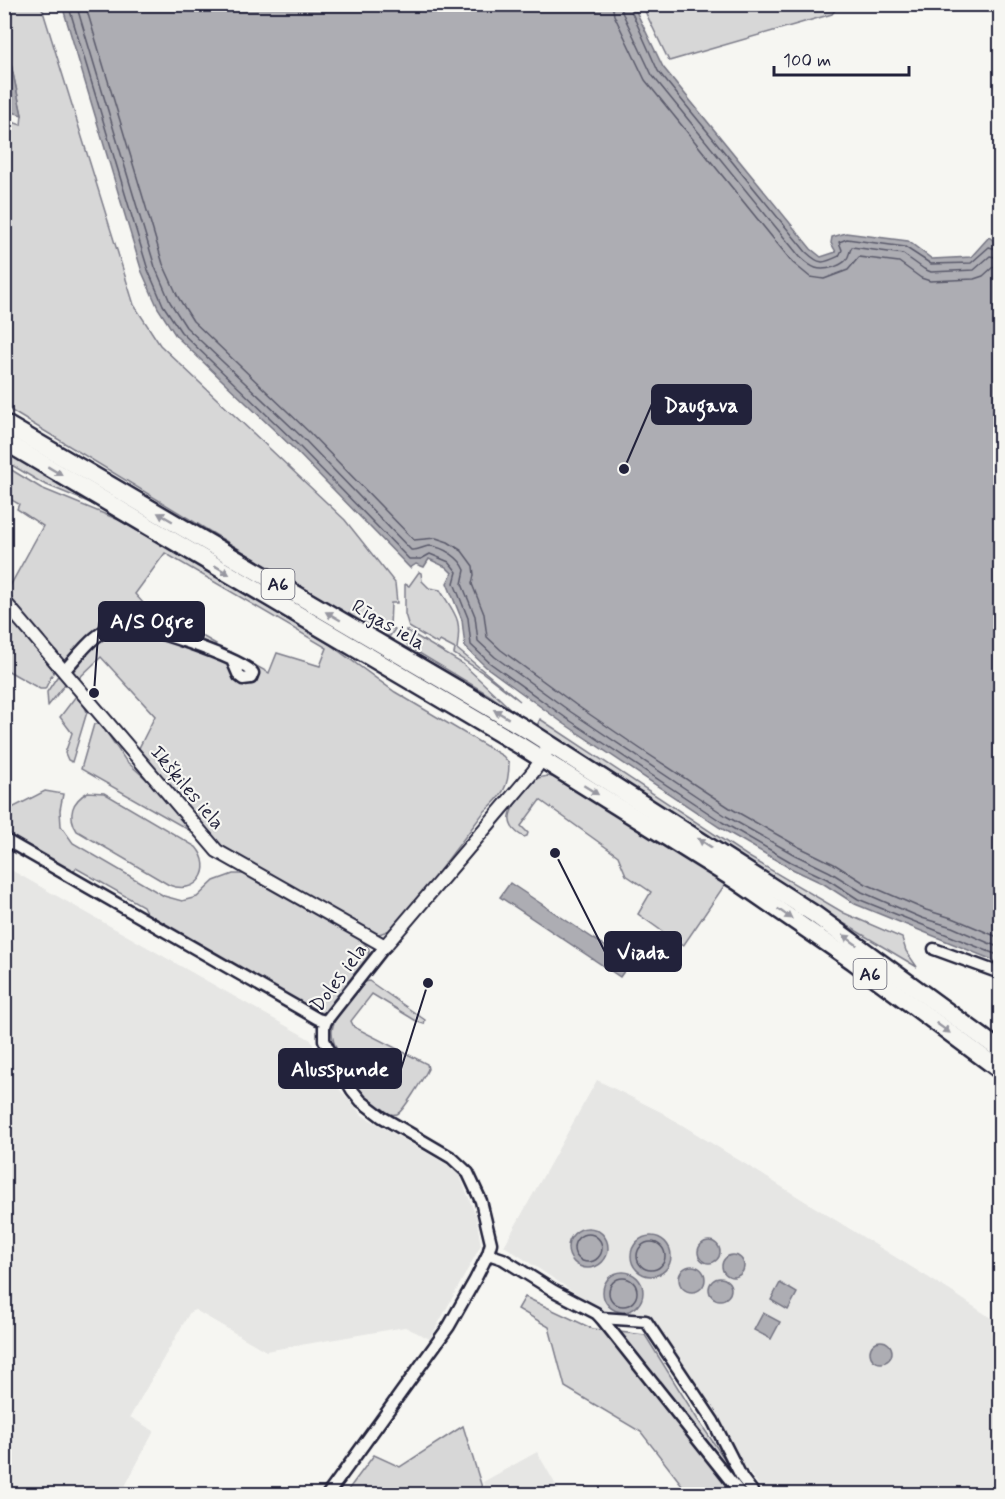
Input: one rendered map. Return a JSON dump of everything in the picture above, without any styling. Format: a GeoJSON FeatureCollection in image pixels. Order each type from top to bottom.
{"type":"FeatureCollection","features":[{"type":"Feature","properties":{"kind":"highway","name":"Rīgas iela"},"geometry":{"type":"LineString","coordinates":[[4,423],[551,745],[742,876]]}},
{"type":"Feature","properties":{"kind":"highway","name":"Rīgas iela"},"geometry":{"type":"LineString","coordinates":[[4,441],[742,876]]}},
{"type":"Feature","properties":{"kind":"highway","name":"A6"},"geometry":{"type":"LineString","coordinates":[[742,876],[814,914],[1000,1050]]}},
{"type":"Feature","properties":{"kind":"highway","name":"A6"},"geometry":{"type":"LineString","coordinates":[[742,876],[1000,1070]]}},
{"type":"Feature","properties":{"kind":"street","name":"Ikšķiles iela"},"geometry":{"type":"LineString","coordinates":[[4,601],[217,851],[385,946]]}},
{"type":"Feature","properties":{"kind":"street"},"geometry":{"type":"LineString","coordinates":[[64,671],[100,634],[121,625],[202,647],[232,660]]}},
{"type":"Feature","properties":{"kind":"street","name":"Doles iela"},"geometry":{"type":"LineString","coordinates":[[488,1254],[491,1243],[481,1201],[468,1173],[452,1158],[382,1117],[361,1101],[352,1090],[324,1040],[324,1027],[326,1021],[385,946],[513,795],[551,745]]}},
{"type":"Feature","properties":{"kind":"street"},"geometry":{"type":"LineString","coordinates":[[4,839],[318,1019],[326,1021]]}},
{"type":"Feature","properties":{"kind":"street"},"geometry":{"type":"LineString","coordinates":[[934,949],[1000,973]]}},
{"type":"Feature","properties":{"kind":"street"},"geometry":{"type":"LineString","coordinates":[[328,1494],[449,1326],[488,1254],[503,1259],[530,1277],[596,1313],[741,1494]]}},
{"type":"Feature","properties":{"kind":"street"},"geometry":{"type":"LineString","coordinates":[[601,1318],[646,1321],[713,1421],[742,1478],[752,1491]]}},
{"type":"Feature","properties":{"kind":"shaded area"},"geometry":{"type":"Polygon","coordinates":[[[5,5],[41,5],[134,305],[160,345],[345,520],[395,583],[397,603],[391,603],[390,627],[395,629],[390,636],[374,631],[5,407],[4,119],[21,125],[22,115],[5,37],[5,5]]]}},
{"type":"Feature","properties":{"kind":"shaded area"},"geometry":{"type":"Polygon","coordinates":[[[642,5],[839,5],[832,14],[669,61],[642,5]]]}},
{"type":"Feature","properties":{"kind":"shaded area"},"geometry":{"type":"Polygon","coordinates":[[[5,447],[122,516],[42,483],[5,461],[5,447]]]}},
{"type":"Feature","properties":{"kind":"shaded area"},"geometry":{"type":"Polygon","coordinates":[[[10,469],[41,488],[119,520],[168,548],[329,644],[395,692],[503,756],[509,763],[508,779],[500,796],[484,812],[396,928],[379,934],[369,933],[224,850],[138,750],[155,716],[101,657],[78,679],[72,670],[101,637],[123,628],[210,653],[222,659],[241,682],[246,683],[252,683],[258,671],[227,654],[229,651],[269,673],[277,653],[320,666],[327,648],[165,553],[135,594],[169,632],[178,622],[216,644],[214,646],[180,639],[145,627],[121,622],[101,629],[69,661],[60,661],[5,594],[5,582],[10,586],[43,526],[17,509],[19,504],[5,498],[5,473],[10,469]]]}},
{"type":"Feature","properties":{"kind":"shaded area"},"geometry":{"type":"Polygon","coordinates":[[[419,572],[422,581],[429,588],[440,590],[454,612],[459,630],[457,649],[520,701],[454,654],[455,649],[440,641],[438,644],[409,627],[405,614],[405,584],[409,586],[419,572]]]}},
{"type":"Feature","properties":{"kind":"shaded area"},"geometry":{"type":"Polygon","coordinates":[[[4,610],[54,671],[45,689],[40,689],[5,669],[4,610]]]}},
{"type":"Feature","properties":{"kind":"shaded area"},"geometry":{"type":"Polygon","coordinates":[[[406,630],[463,664],[518,716],[491,696],[409,647],[405,642],[406,630]]]}},
{"type":"Feature","properties":{"kind":"shaded area"},"geometry":{"type":"Polygon","coordinates":[[[60,676],[65,682],[64,686],[48,706],[47,692],[60,676]]]}},
{"type":"Feature","properties":{"kind":"shaded area"},"geometry":{"type":"Polygon","coordinates":[[[76,696],[83,702],[87,712],[72,762],[68,760],[65,753],[72,733],[60,717],[76,696]]]}},
{"type":"Feature","properties":{"kind":"shaded area"},"geometry":{"type":"Polygon","coordinates":[[[540,719],[749,857],[844,913],[902,938],[906,951],[917,967],[791,892],[675,815],[536,728],[540,719]]]}},
{"type":"Feature","properties":{"kind":"shaded area"},"geometry":{"type":"Polygon","coordinates":[[[94,724],[101,724],[126,761],[153,785],[196,834],[81,769],[94,724]]]}},
{"type":"Feature","properties":{"kind":"shaded area"},"geometry":{"type":"Polygon","coordinates":[[[548,776],[564,780],[726,883],[683,946],[638,914],[651,892],[626,875],[618,856],[540,800],[521,826],[528,833],[527,836],[524,837],[516,832],[510,821],[512,809],[533,781],[548,776]]]}},
{"type":"Feature","properties":{"kind":"shaded area"},"geometry":{"type":"Polygon","coordinates":[[[45,791],[63,794],[60,810],[61,826],[73,843],[164,896],[182,901],[197,897],[214,881],[233,874],[247,874],[360,938],[369,949],[368,961],[331,1008],[319,1014],[148,916],[143,906],[76,868],[73,873],[5,835],[4,817],[8,810],[45,791]]]}},
{"type":"Feature","properties":{"kind":"shaded area"},"geometry":{"type":"Polygon","coordinates":[[[88,792],[104,793],[196,847],[204,864],[200,878],[188,887],[169,885],[77,831],[72,819],[73,809],[78,800],[88,792]]]}},
{"type":"Feature","properties":{"kind":"shaded area"},"geometry":{"type":"Polygon","coordinates":[[[4,866],[311,1040],[322,1069],[362,1115],[458,1171],[476,1216],[481,1245],[430,1339],[405,1327],[266,1351],[195,1310],[190,1312],[130,1417],[154,1431],[121,1494],[5,1494],[4,866]]]}},
{"type":"Feature","properties":{"kind":"shaded area"},"geometry":{"type":"Polygon","coordinates":[[[369,981],[425,1020],[424,1024],[418,1022],[372,994],[351,1021],[354,1027],[427,1064],[428,1069],[422,1079],[397,1114],[387,1113],[366,1096],[346,1068],[334,1041],[332,1031],[336,1017],[349,999],[365,982],[369,981]]]}},
{"type":"Feature","properties":{"kind":"shaded area"},"geometry":{"type":"Polygon","coordinates":[[[597,1080],[661,1112],[1000,1324],[1000,1494],[765,1494],[646,1330],[609,1315],[504,1246],[597,1080]]]}},
{"type":"Feature","properties":{"kind":"shaded area"},"geometry":{"type":"Polygon","coordinates":[[[525,1297],[593,1329],[645,1335],[724,1458],[737,1494],[689,1494],[641,1432],[565,1387],[549,1327],[518,1309],[525,1297]]]}},
{"type":"Feature","properties":{"kind":"shaded area"},"geometry":{"type":"Polygon","coordinates":[[[463,1426],[484,1494],[345,1494],[374,1455],[400,1467],[463,1426]]]}},
{"type":"Feature","properties":{"kind":"shaded area"},"geometry":{"type":"Polygon","coordinates":[[[537,1452],[561,1494],[485,1494],[483,1482],[537,1452]]]}},
{"type":"Feature","properties":{"kind":"water"},"geometry":{"type":"Polygon","coordinates":[[[62,5],[633,5],[663,67],[811,249],[821,257],[836,252],[831,243],[832,237],[846,233],[908,241],[932,259],[971,257],[989,237],[1000,246],[1000,963],[855,904],[824,884],[788,867],[719,827],[563,723],[486,667],[465,647],[462,620],[447,583],[452,573],[446,567],[429,559],[424,567],[416,564],[410,568],[293,448],[176,336],[158,308],[142,272],[62,5]]]}},
{"type":"Feature","properties":{"kind":"water"},"geometry":{"type":"Polygon","coordinates":[[[5,37],[22,115],[5,110],[5,37]]]}},
{"type":"Feature","properties":{"kind":"water"},"geometry":{"type":"Polygon","coordinates":[[[510,883],[630,963],[620,977],[500,897],[510,883]]]}},
{"type":"Feature","properties":{"kind":"water"},"geometry":{"type":"Polygon","coordinates":[[[588,1228],[602,1234],[608,1248],[602,1262],[588,1268],[574,1262],[568,1248],[574,1234],[588,1228]]]}},
{"type":"Feature","properties":{"kind":"water"},"geometry":{"type":"Polygon","coordinates":[[[651,1236],[665,1242],[671,1256],[665,1270],[651,1276],[637,1270],[631,1256],[637,1242],[651,1236]]]}},
{"type":"Feature","properties":{"kind":"water"},"geometry":{"type":"Polygon","coordinates":[[[709,1241],[717,1244],[720,1252],[717,1260],[709,1263],[701,1260],[698,1252],[701,1244],[709,1241]]]}},
{"type":"Feature","properties":{"kind":"water"},"geometry":{"type":"Polygon","coordinates":[[[733,1255],[741,1258],[744,1266],[741,1274],[733,1277],[725,1274],[722,1266],[725,1258],[733,1255]]]}},
{"type":"Feature","properties":{"kind":"water"},"geometry":{"type":"Polygon","coordinates":[[[692,1266],[701,1270],[705,1279],[701,1288],[692,1292],[683,1288],[679,1279],[683,1270],[692,1266]]]}},
{"type":"Feature","properties":{"kind":"water"},"geometry":{"type":"Polygon","coordinates":[[[623,1272],[637,1278],[643,1292],[637,1306],[623,1312],[609,1306],[603,1292],[609,1278],[623,1272]]]}},
{"type":"Feature","properties":{"kind":"water"},"geometry":{"type":"Polygon","coordinates":[[[720,1278],[728,1281],[731,1289],[728,1297],[720,1300],[712,1297],[709,1289],[712,1281],[720,1278]]]}},
{"type":"Feature","properties":{"kind":"water"},"geometry":{"type":"Polygon","coordinates":[[[780,1283],[797,1293],[788,1310],[771,1300],[780,1283]]]}},
{"type":"Feature","properties":{"kind":"water"},"geometry":{"type":"Polygon","coordinates":[[[763,1313],[780,1322],[771,1339],[754,1330],[763,1313]]]}},
{"type":"Feature","properties":{"kind":"water"},"geometry":{"type":"Polygon","coordinates":[[[877,1341],[885,1341],[892,1348],[892,1356],[885,1363],[877,1363],[870,1356],[870,1348],[877,1341]]]}},
{"type":"Feature","properties":{"kind":"place","name":"Daugava"},"geometry":{"type":"Point","coordinates":[624,469]}},
{"type":"Feature","properties":{"kind":"place","name":"A/S Ogre"},"geometry":{"type":"Point","coordinates":[94,693]}},
{"type":"Feature","properties":{"kind":"place","name":"Viada"},"geometry":{"type":"Point","coordinates":[555,853]}},
{"type":"Feature","properties":{"kind":"place","name":"Alusspunde"},"geometry":{"type":"Point","coordinates":[428,983]}}]}
